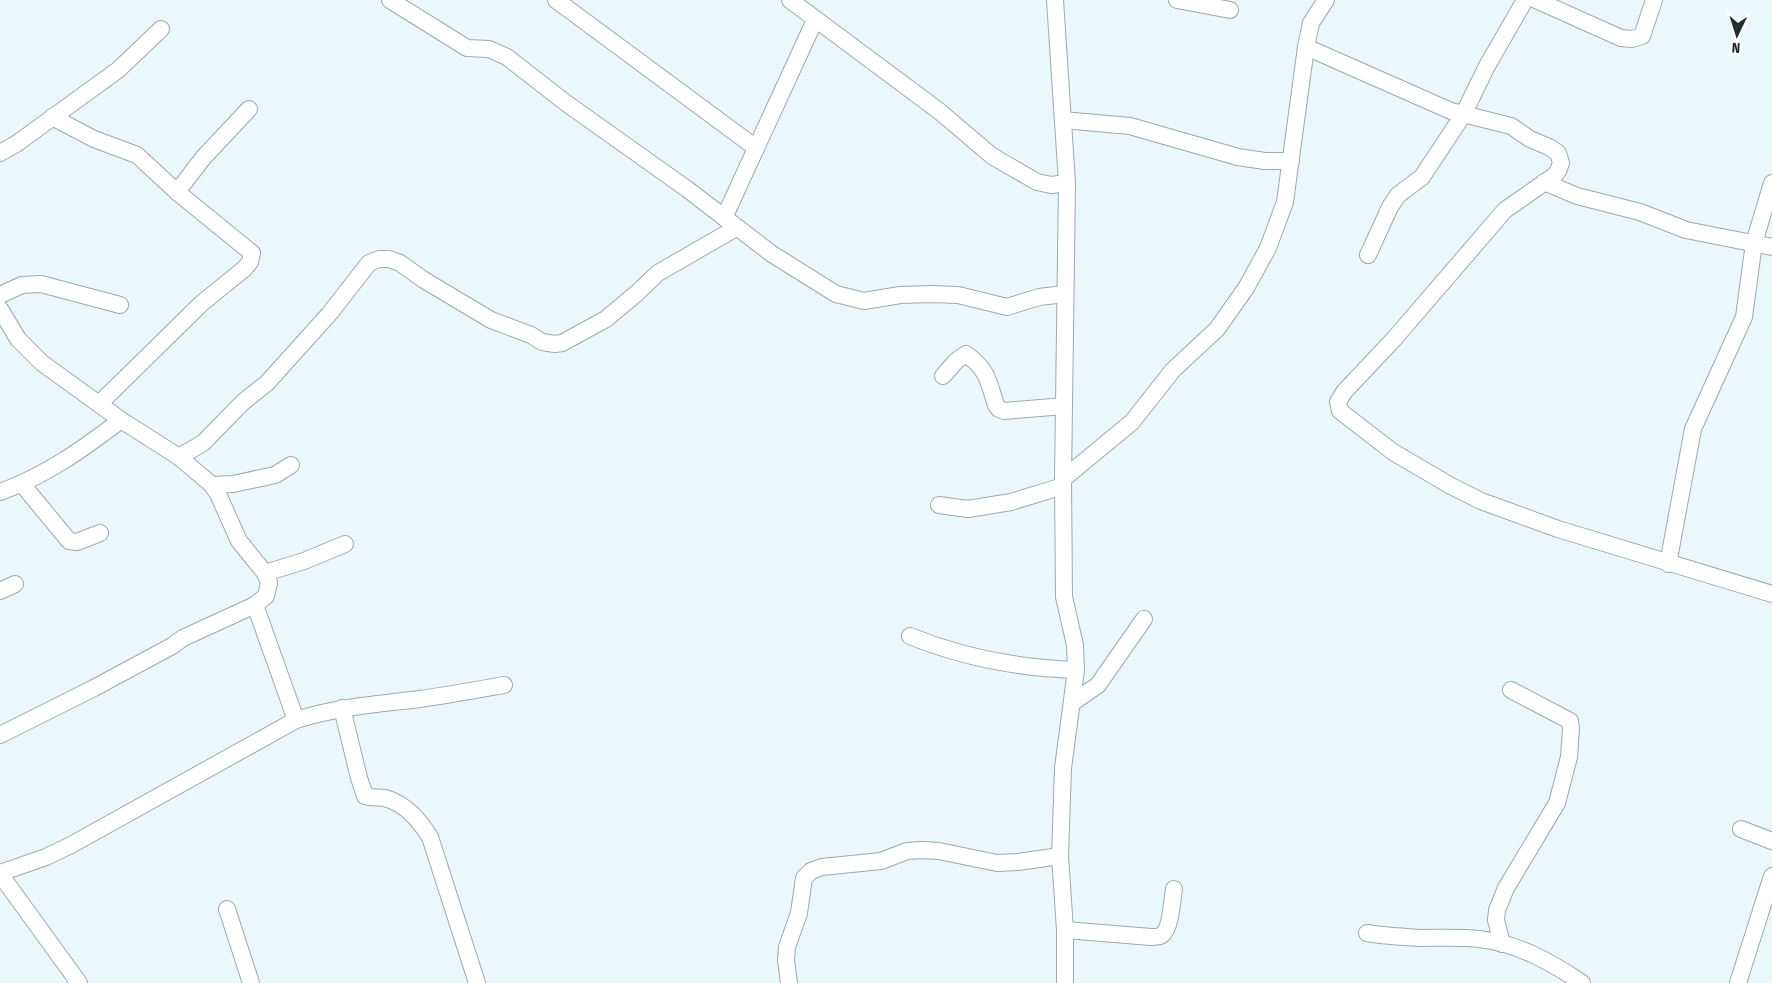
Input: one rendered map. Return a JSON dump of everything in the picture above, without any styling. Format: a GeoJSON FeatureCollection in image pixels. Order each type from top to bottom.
{"type":"FeatureCollection","features":[{"type":"Feature","properties":{"kind":"street"},"geometry":{"type":"LineString","coordinates":[[390,0],[467,48],[489,49],[507,57],[566,103],[687,189],[772,254],[836,294],[864,301],[900,295],[958,295],[1008,307],[1039,297],[1066,294]]}},
{"type":"Feature","properties":{"kind":"street"},"geometry":{"type":"LineString","coordinates":[[556,0],[756,148]]}},
{"type":"Feature","properties":{"kind":"street"},"geometry":{"type":"LineString","coordinates":[[1055,0],[1066,183],[1063,483],[1064,597],[1075,644],[1076,670],[1063,768],[1060,856],[1065,930],[1065,983]]}},
{"type":"Feature","properties":{"kind":"street"},"geometry":{"type":"LineString","coordinates":[[1177,0],[1230,10]]}},
{"type":"Feature","properties":{"kind":"street"},"geometry":{"type":"LineString","coordinates":[[939,505],[968,510],[1011,502],[1063,483],[1132,422],[1173,370],[1217,329],[1246,288],[1268,248],[1285,202],[1306,47],[1311,23],[1326,0]]}},
{"type":"Feature","properties":{"kind":"street"},"geometry":{"type":"LineString","coordinates":[[1368,255],[1390,207],[1398,195],[1422,177],[1463,115],[1487,66],[1525,0]]}},
{"type":"Feature","properties":{"kind":"street"},"geometry":{"type":"LineString","coordinates":[[1536,0],[1621,38],[1632,39],[1642,36],[1654,0]]}},
{"type":"Feature","properties":{"kind":"street"},"geometry":{"type":"LineString","coordinates":[[798,3],[815,20],[938,111],[992,156],[1037,182],[1066,183]]}},
{"type":"Feature","properties":{"kind":"street"},"geometry":{"type":"LineString","coordinates":[[179,458],[204,443],[243,402],[267,383],[330,313],[369,263],[379,259],[389,259],[400,263],[424,280],[491,320],[542,342],[562,343],[606,319],[637,294],[658,273],[730,223],[756,148],[815,20]]}},
{"type":"Feature","properties":{"kind":"street"},"geometry":{"type":"LineString","coordinates":[[0,153],[16,144],[118,70],[161,29]]}},
{"type":"Feature","properties":{"kind":"street"},"geometry":{"type":"LineString","coordinates":[[1306,47],[1433,104],[1463,115],[1486,118],[1511,126],[1530,139],[1549,147],[1558,153],[1561,159],[1560,167],[1554,176],[1505,210],[1394,339],[1344,392],[1339,398],[1340,411],[1393,452],[1458,490],[1496,507],[1668,564],[1772,594]]}},
{"type":"Feature","properties":{"kind":"street"},"geometry":{"type":"LineString","coordinates":[[177,192],[203,158],[249,109]]}},
{"type":"Feature","properties":{"kind":"street"},"geometry":{"type":"LineString","coordinates":[[52,117],[94,139],[137,156],[177,192],[252,253],[250,262],[244,269],[202,304],[98,404]]}},
{"type":"Feature","properties":{"kind":"street"},"geometry":{"type":"LineString","coordinates":[[1063,120],[1130,126],[1238,157],[1265,161],[1291,161]]}},
{"type":"Feature","properties":{"kind":"street"},"geometry":{"type":"LineString","coordinates":[[1544,182],[1577,196],[1640,212],[1686,230],[1772,247]]}},
{"type":"Feature","properties":{"kind":"street"},"geometry":{"type":"LineString","coordinates":[[1668,564],[1693,429],[1744,317],[1754,243],[1772,183]]}},
{"type":"Feature","properties":{"kind":"street"},"geometry":{"type":"LineString","coordinates":[[0,295],[22,285],[41,284],[120,305]]}},
{"type":"Feature","properties":{"kind":"street"},"geometry":{"type":"LineString","coordinates":[[0,309],[18,339],[42,364],[179,458],[212,485],[239,541],[265,573],[269,583],[269,590],[266,596],[255,605],[183,638],[172,646],[94,688],[0,735]]}},
{"type":"Feature","properties":{"kind":"street"},"geometry":{"type":"LineString","coordinates":[[943,376],[956,360],[966,354],[978,363],[986,373],[999,409],[1064,406]]}},
{"type":"Feature","properties":{"kind":"street"},"geometry":{"type":"LineString","coordinates":[[0,492],[22,484],[85,448],[121,420]]}},
{"type":"Feature","properties":{"kind":"street"},"geometry":{"type":"LineString","coordinates":[[212,485],[233,484],[275,475],[291,465]]}},
{"type":"Feature","properties":{"kind":"street"},"geometry":{"type":"LineString","coordinates":[[22,484],[69,541],[77,542],[100,534]]}},
{"type":"Feature","properties":{"kind":"street"},"geometry":{"type":"LineString","coordinates":[[265,573],[304,561],[345,544]]}},
{"type":"Feature","properties":{"kind":"street"},"geometry":{"type":"LineString","coordinates":[[255,605],[296,720]]}},
{"type":"Feature","properties":{"kind":"street"},"geometry":{"type":"LineString","coordinates":[[1072,703],[1098,685],[1144,619]]}},
{"type":"Feature","properties":{"kind":"street"},"geometry":{"type":"LineString","coordinates":[[910,636],[933,645],[985,660],[1049,669],[1076,670]]}},
{"type":"Feature","properties":{"kind":"street"},"geometry":{"type":"LineString","coordinates":[[80,983],[0,873],[46,857],[71,845],[296,720],[342,708],[504,685]]}},
{"type":"Feature","properties":{"kind":"street"},"geometry":{"type":"LineString","coordinates":[[1502,944],[1496,920],[1497,910],[1506,888],[1557,803],[1569,757],[1571,729],[1570,721],[1511,690]]}},
{"type":"Feature","properties":{"kind":"street"},"geometry":{"type":"LineString","coordinates":[[342,708],[365,796],[386,799],[406,808],[418,819],[430,837],[477,983]]}},
{"type":"Feature","properties":{"kind":"street"},"geometry":{"type":"LineString","coordinates":[[1740,829],[1772,841]]}},
{"type":"Feature","properties":{"kind":"street"},"geometry":{"type":"LineString","coordinates":[[789,983],[786,960],[787,947],[799,913],[804,878],[811,870],[881,860],[907,851],[922,850],[939,851],[997,863],[1060,856]]}},
{"type":"Feature","properties":{"kind":"street"},"geometry":{"type":"LineString","coordinates":[[1738,983],[1772,876]]}},
{"type":"Feature","properties":{"kind":"street"},"geometry":{"type":"LineString","coordinates":[[1065,930],[1151,937],[1160,936],[1166,932],[1174,889]]}},
{"type":"Feature","properties":{"kind":"street"},"geometry":{"type":"LineString","coordinates":[[227,909],[251,983]]}},
{"type":"Feature","properties":{"kind":"street"},"geometry":{"type":"LineString","coordinates":[[1367,933],[1396,937],[1462,937],[1502,944],[1524,951],[1556,966],[1582,983]]}}]}
